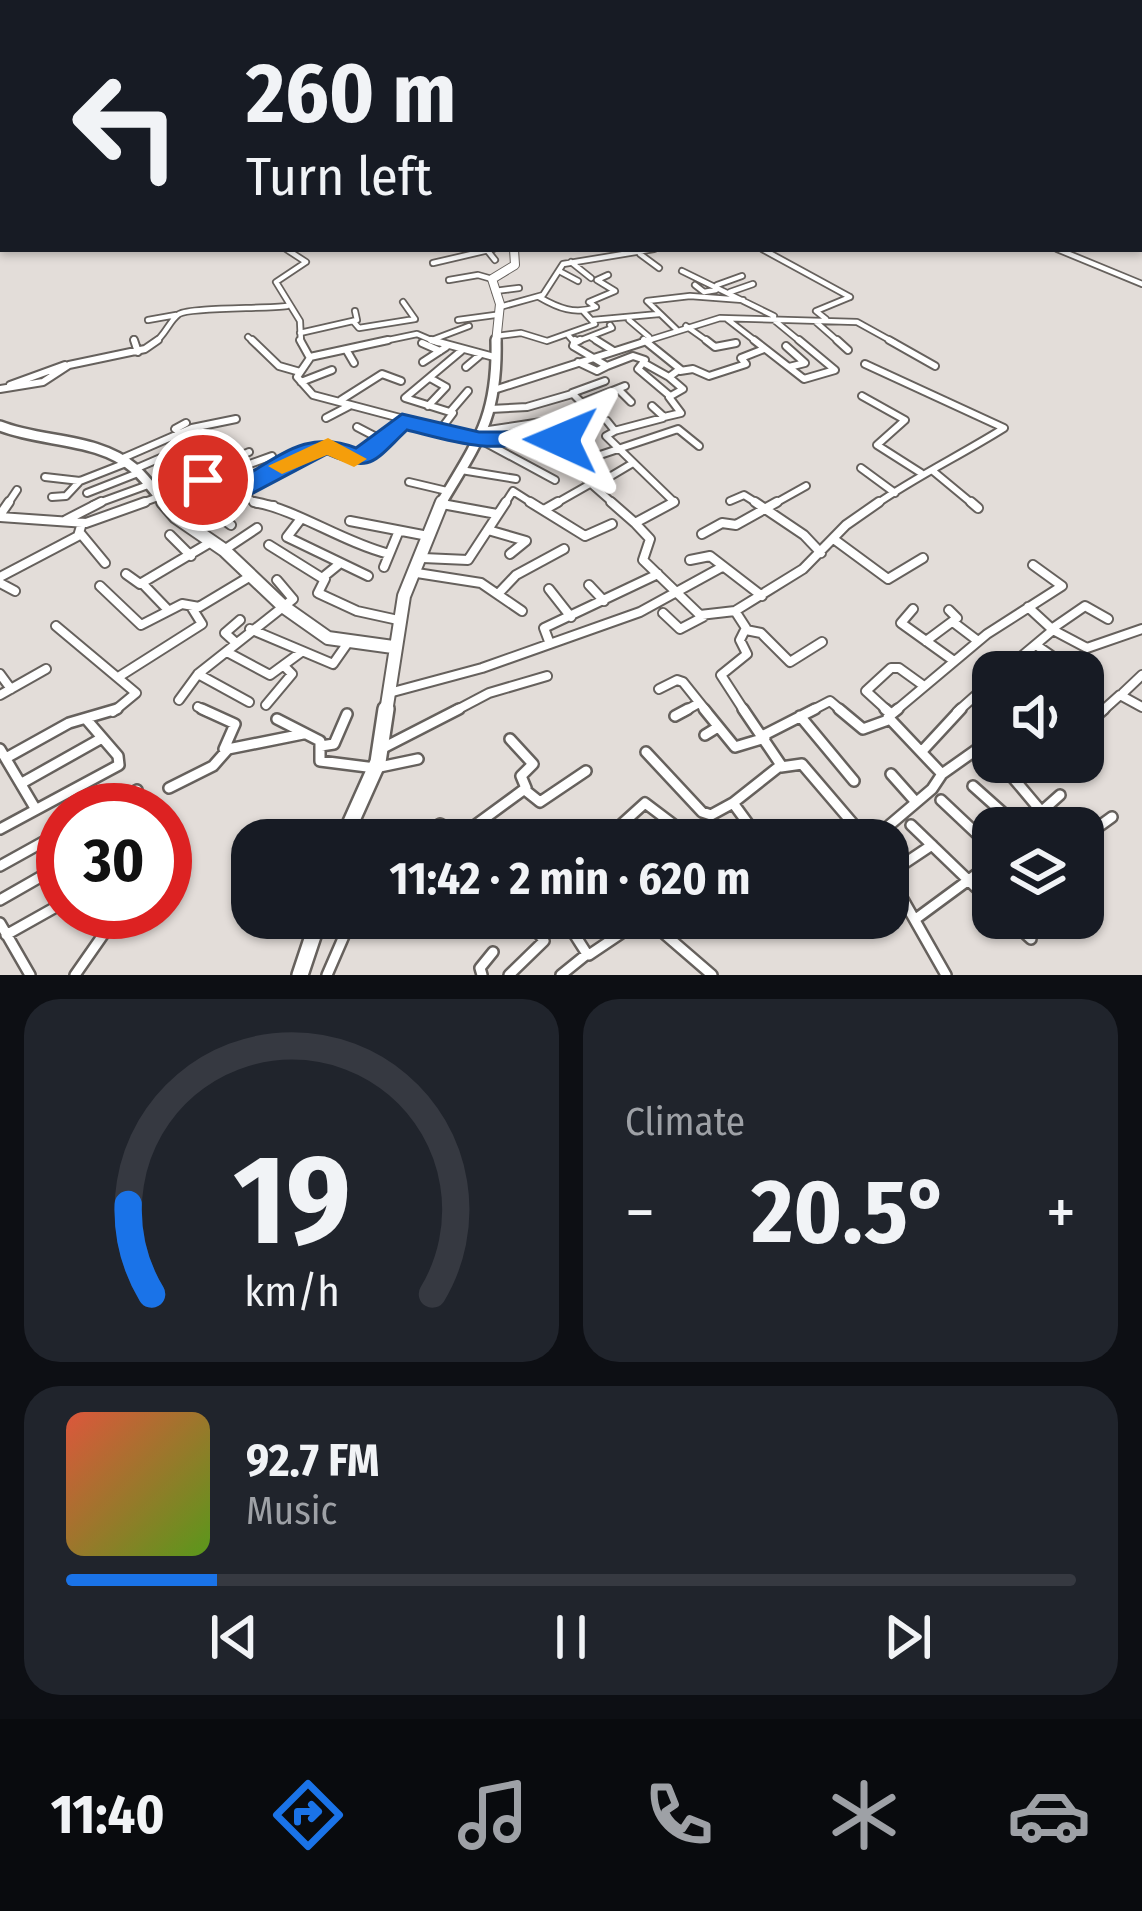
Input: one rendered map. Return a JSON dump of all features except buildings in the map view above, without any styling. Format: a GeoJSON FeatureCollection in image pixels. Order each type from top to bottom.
{"type":"FeatureCollection","features":[{"type":"Feature","properties":{"kind":"street"},"geometry":{"type":"LineString","coordinates":[[291,252],[306,262],[277,281],[287,306],[301,323],[301,344],[310,357]]}},
{"type":"Feature","properties":{"kind":"street"},"geometry":{"type":"LineString","coordinates":[[433,263],[481,252]]}},
{"type":"Feature","properties":{"kind":"street"},"geometry":{"type":"LineString","coordinates":[[491,252],[495,260]]}},
{"type":"Feature","properties":{"kind":"street"},"geometry":{"type":"LineString","coordinates":[[494,285],[515,266],[514,252]]}},
{"type":"Feature","properties":{"kind":"street"},"geometry":{"type":"LineString","coordinates":[[458,320],[539,297],[556,280],[558,267],[618,252]]}},
{"type":"Feature","properties":{"kind":"street"},"geometry":{"type":"LineString","coordinates":[[638,252],[659,268]]}},
{"type":"Feature","properties":{"kind":"street"},"geometry":{"type":"LineString","coordinates":[[767,252],[849,297],[815,310],[827,320]]}},
{"type":"Feature","properties":{"kind":"street"},"geometry":{"type":"LineString","coordinates":[[1064,252],[1142,284]]}},
{"type":"Feature","properties":{"kind":"street"},"geometry":{"type":"LineString","coordinates":[[574,265],[591,278]]}},
{"type":"Feature","properties":{"kind":"street"},"geometry":{"type":"LineString","coordinates":[[682,271],[774,318],[835,370],[807,379],[725,317]]}},
{"type":"Feature","properties":{"kind":"street"},"geometry":{"type":"LineString","coordinates":[[558,273],[578,281]]}},
{"type":"Feature","properties":{"kind":"street"},"geometry":{"type":"LineString","coordinates":[[449,280],[478,275],[494,285],[519,288]]}},
{"type":"Feature","properties":{"kind":"street"},"geometry":{"type":"LineString","coordinates":[[539,297],[559,309],[584,312],[596,308],[589,302],[615,291],[596,280],[608,275]]}},
{"type":"Feature","properties":{"kind":"street"},"geometry":{"type":"LineString","coordinates":[[720,290],[742,277]]}},
{"type":"Feature","properties":{"kind":"street"},"geometry":{"type":"LineString","coordinates":[[695,285],[704,292],[752,284]]}},
{"type":"Feature","properties":{"kind":"street"},"geometry":{"type":"LineString","coordinates":[[353,819],[380,750],[398,620],[419,557],[443,497],[480,436],[497,389],[494,285]]}},
{"type":"Feature","properties":{"kind":"street"},"geometry":{"type":"LineString","coordinates":[[676,329],[647,301],[687,296],[743,300]]}},
{"type":"Feature","properties":{"kind":"street"},"geometry":{"type":"LineString","coordinates":[[353,321],[358,328],[372,328],[415,320],[403,302]]}},
{"type":"Feature","properties":{"kind":"street"},"geometry":{"type":"LineString","coordinates":[[148,320],[202,308],[214,313],[287,306]]}},
{"type":"Feature","properties":{"kind":"street"},"geometry":{"type":"LineString","coordinates":[[300,333],[353,321],[358,319],[355,311]]}},
{"type":"Feature","properties":{"kind":"street"},"geometry":{"type":"LineString","coordinates":[[584,312],[610,325],[659,314]]}},
{"type":"Feature","properties":{"kind":"street"},"geometry":{"type":"LineString","coordinates":[[0,389],[69,365],[138,352],[164,337],[179,314]]}},
{"type":"Feature","properties":{"kind":"street"},"geometry":{"type":"LineString","coordinates":[[339,314],[344,323]]}},
{"type":"Feature","properties":{"kind":"street"},"geometry":{"type":"LineString","coordinates":[[497,336],[521,333],[547,341],[613,315],[626,320],[680,371]]}},
{"type":"Feature","properties":{"kind":"street"},"geometry":{"type":"LineString","coordinates":[[497,389],[725,317],[856,322],[935,366]]}},
{"type":"Feature","properties":{"kind":"street"},"geometry":{"type":"LineString","coordinates":[[813,320],[848,350]]}},
{"type":"Feature","properties":{"kind":"street"},"geometry":{"type":"LineString","coordinates":[[608,366],[572,345],[612,328],[610,325]]}},
{"type":"Feature","properties":{"kind":"street"},"geometry":{"type":"LineString","coordinates":[[432,340],[469,326]]}},
{"type":"Feature","properties":{"kind":"street"},"geometry":{"type":"LineString","coordinates":[[686,326],[715,347],[736,343]]}},
{"type":"Feature","properties":{"kind":"street"},"geometry":{"type":"LineString","coordinates":[[443,349],[417,334],[310,357],[300,371],[301,382],[314,396],[402,421],[513,440],[538,456]]}},
{"type":"Feature","properties":{"kind":"street"},"geometry":{"type":"LineString","coordinates":[[568,335],[576,342]]}},
{"type":"Feature","properties":{"kind":"street"},"geometry":{"type":"LineString","coordinates":[[248,337],[279,366],[300,371]]}},
{"type":"Feature","properties":{"kind":"street"},"geometry":{"type":"LineString","coordinates":[[592,338],[612,350]]}},
{"type":"Feature","properties":{"kind":"street"},"geometry":{"type":"LineString","coordinates":[[134,339],[138,352]]}},
{"type":"Feature","properties":{"kind":"street"},"geometry":{"type":"LineString","coordinates":[[422,343],[494,358]]}},
{"type":"Feature","properties":{"kind":"street"},"geometry":{"type":"LineString","coordinates":[[785,346],[805,363],[789,368]]}},
{"type":"Feature","properties":{"kind":"street"},"geometry":{"type":"LineString","coordinates":[[423,362],[443,349]]}},
{"type":"Feature","properties":{"kind":"street"},"geometry":{"type":"LineString","coordinates":[[669,377],[693,369],[706,377],[746,364],[741,358],[764,349]]}},
{"type":"Feature","properties":{"kind":"street"},"geometry":{"type":"LineString","coordinates":[[347,351],[354,363]]}},
{"type":"Feature","properties":{"kind":"street"},"geometry":{"type":"LineString","coordinates":[[450,412],[405,398],[460,351]]}},
{"type":"Feature","properties":{"kind":"street"},"geometry":{"type":"LineString","coordinates":[[466,367],[478,356]]}},
{"type":"Feature","properties":{"kind":"street"},"geometry":{"type":"LineString","coordinates":[[575,361],[597,371],[633,356],[683,389],[670,396]]}},
{"type":"Feature","properties":{"kind":"street"},"geometry":{"type":"LineString","coordinates":[[635,523],[674,502],[606,436],[682,412],[638,369],[644,363]]}},
{"type":"Feature","properties":{"kind":"street"},"geometry":{"type":"LineString","coordinates":[[663,613],[680,628],[703,616],[735,611],[821,553],[846,525],[922,473],[1004,428],[865,364]]}},
{"type":"Feature","properties":{"kind":"street"},"geometry":{"type":"LineString","coordinates":[[301,382],[332,370]]}},
{"type":"Feature","properties":{"kind":"street"},"geometry":{"type":"LineString","coordinates":[[341,400],[384,374],[401,381]]}},
{"type":"Feature","properties":{"kind":"street"},"geometry":{"type":"LineString","coordinates":[[428,406],[446,387],[430,377]]}},
{"type":"Feature","properties":{"kind":"street"},"geometry":{"type":"LineString","coordinates":[[490,409],[527,406],[605,381]]}},
{"type":"Feature","properties":{"kind":"street"},"geometry":{"type":"LineString","coordinates":[[582,403],[621,388],[631,402]]}},
{"type":"Feature","properties":{"kind":"street"},"geometry":{"type":"LineString","coordinates":[[450,412],[467,391]]}},
{"type":"Feature","properties":{"kind":"street"},"geometry":{"type":"LineString","coordinates":[[480,436],[582,410],[582,403],[572,394]]}},
{"type":"Feature","properties":{"kind":"street"},"geometry":{"type":"LineString","coordinates":[[862,396],[904,420],[877,445],[922,473]]}},
{"type":"Feature","properties":{"kind":"street"},"geometry":{"type":"LineString","coordinates":[[326,418],[352,404]]}},
{"type":"Feature","properties":{"kind":"street"},"geometry":{"type":"LineString","coordinates":[[652,406],[666,417]]}},
{"type":"Feature","properties":{"kind":"street"},"geometry":{"type":"LineString","coordinates":[[441,429],[452,417],[450,412]]}},
{"type":"Feature","properties":{"kind":"street"},"geometry":{"type":"LineString","coordinates":[[87,493],[180,433],[236,419]]}},
{"type":"Feature","properties":{"kind":"street"},"geometry":{"type":"LineString","coordinates":[[236,493],[305,453],[328,446],[358,460],[402,421]]}},
{"type":"Feature","properties":{"kind":"street"},"geometry":{"type":"LineString","coordinates":[[607,422],[614,431]]}},
{"type":"Feature","properties":{"kind":"street"},"geometry":{"type":"LineString","coordinates":[[180,433],[175,429],[186,423]]}},
{"type":"Feature","properties":{"kind":"street"},"geometry":{"type":"LineString","coordinates":[[0,426],[26,436],[95,447],[130,466],[182,521],[224,550],[284,607],[328,638],[393,647]]}},
{"type":"Feature","properties":{"kind":"street"},"geometry":{"type":"LineString","coordinates":[[357,427],[382,440]]}},
{"type":"Feature","properties":{"kind":"street"},"geometry":{"type":"LineString","coordinates":[[513,440],[540,429],[566,444]]}},
{"type":"Feature","properties":{"kind":"street"},"geometry":{"type":"LineString","coordinates":[[699,446],[678,429],[573,464],[650,539],[643,558],[703,616]]}},
{"type":"Feature","properties":{"kind":"street"},"geometry":{"type":"LineString","coordinates":[[480,436],[555,479]]}},
{"type":"Feature","properties":{"kind":"street"},"geometry":{"type":"LineString","coordinates":[[45,477],[80,481],[202,440]]}},
{"type":"Feature","properties":{"kind":"street"},"geometry":{"type":"LineString","coordinates":[[249,452],[213,468],[236,493],[260,506],[270,503],[347,542],[389,554]]}},
{"type":"Feature","properties":{"kind":"street"},"geometry":{"type":"LineString","coordinates":[[17,490],[0,516],[82,524],[272,456]]}},
{"type":"Feature","properties":{"kind":"street"},"geometry":{"type":"LineString","coordinates":[[544,510],[633,463]]}},
{"type":"Feature","properties":{"kind":"street"},"geometry":{"type":"LineString","coordinates":[[861,468],[895,493]]}},
{"type":"Feature","properties":{"kind":"street"},"geometry":{"type":"LineString","coordinates":[[460,470],[515,479]]}},
{"type":"Feature","properties":{"kind":"street"},"geometry":{"type":"LineString","coordinates":[[933,471],[978,508]]}},
{"type":"Feature","properties":{"kind":"street"},"geometry":{"type":"LineString","coordinates":[[52,496],[66,496],[80,481]]}},
{"type":"Feature","properties":{"kind":"street"},"geometry":{"type":"LineString","coordinates":[[409,482],[497,514]]}},
{"type":"Feature","properties":{"kind":"street"},"geometry":{"type":"LineString","coordinates":[[66,520],[148,485]]}},
{"type":"Feature","properties":{"kind":"street"},"geometry":{"type":"LineString","coordinates":[[702,534],[722,523],[736,525],[806,486]]}},
{"type":"Feature","properties":{"kind":"street"},"geometry":{"type":"LineString","coordinates":[[419,557],[466,562],[513,491],[585,536],[611,524]]}},
{"type":"Feature","properties":{"kind":"street"},"geometry":{"type":"LineString","coordinates":[[182,521],[215,505],[204,492]]}},
{"type":"Feature","properties":{"kind":"street"},"geometry":{"type":"LineString","coordinates":[[730,501],[744,495],[821,553]]}},
{"type":"Feature","properties":{"kind":"street"},"geometry":{"type":"LineString","coordinates":[[209,509],[231,525]]}},
{"type":"Feature","properties":{"kind":"street"},"geometry":{"type":"LineString","coordinates":[[300,520],[286,536],[368,576]]}},
{"type":"Feature","properties":{"kind":"street"},"geometry":{"type":"LineString","coordinates":[[350,521],[428,536]]}},
{"type":"Feature","properties":{"kind":"street"},"geometry":{"type":"LineString","coordinates":[[82,524],[81,534],[104,563]]}},
{"type":"Feature","properties":{"kind":"street"},"geometry":{"type":"LineString","coordinates":[[224,550],[257,528]]}},
{"type":"Feature","properties":{"kind":"street"},"geometry":{"type":"LineString","coordinates":[[488,530],[526,541],[510,554]]}},
{"type":"Feature","properties":{"kind":"street"},"geometry":{"type":"LineString","coordinates":[[384,567],[398,533]]}},
{"type":"Feature","properties":{"kind":"street"},"geometry":{"type":"LineString","coordinates":[[15,591],[0,580],[81,534]]}},
{"type":"Feature","properties":{"kind":"street"},"geometry":{"type":"LineString","coordinates":[[170,535],[191,556]]}},
{"type":"Feature","properties":{"kind":"street"},"geometry":{"type":"LineString","coordinates":[[835,540],[887,579],[923,557]]}},
{"type":"Feature","properties":{"kind":"street"},"geometry":{"type":"LineString","coordinates":[[142,583],[211,542]]}},
{"type":"Feature","properties":{"kind":"street"},"geometry":{"type":"LineString","coordinates":[[269,545],[325,578]]}},
{"type":"Feature","properties":{"kind":"street"},"geometry":{"type":"LineString","coordinates":[[498,594],[516,575],[564,549]]}},
{"type":"Feature","properties":{"kind":"street"},"geometry":{"type":"LineString","coordinates":[[691,560],[707,555],[740,575],[762,596]]}},
{"type":"Feature","properties":{"kind":"street"},"geometry":{"type":"LineString","coordinates":[[338,565],[318,592],[357,611],[398,620]]}},
{"type":"Feature","properties":{"kind":"street"},"geometry":{"type":"LineString","coordinates":[[659,689],[680,680],[735,747],[830,701],[862,729],[890,717],[979,641],[1063,583],[1034,565]]}},
{"type":"Feature","properties":{"kind":"street"},"geometry":{"type":"LineString","coordinates":[[386,694],[640,612],[722,567]]}},
{"type":"Feature","properties":{"kind":"street"},"geometry":{"type":"LineString","coordinates":[[414,572],[478,583],[522,610]]}},
{"type":"Feature","properties":{"kind":"street"},"geometry":{"type":"LineString","coordinates":[[126,574],[142,583],[169,611]]}},
{"type":"Feature","properties":{"kind":"street"},"geometry":{"type":"LineString","coordinates":[[550,644],[542,629],[659,574]]}},
{"type":"Feature","properties":{"kind":"street"},"geometry":{"type":"LineString","coordinates":[[192,608],[249,577]]}},
{"type":"Feature","properties":{"kind":"street"},"geometry":{"type":"LineString","coordinates":[[179,700],[198,674],[295,596],[277,580]]}},
{"type":"Feature","properties":{"kind":"street"},"geometry":{"type":"LineString","coordinates":[[589,585],[604,601]]}},
{"type":"Feature","properties":{"kind":"street"},"geometry":{"type":"LineString","coordinates":[[100,586],[141,625],[182,604],[192,608],[202,624],[120,676]]}},
{"type":"Feature","properties":{"kind":"street"},"geometry":{"type":"LineString","coordinates":[[549,589],[571,617]]}},
{"type":"Feature","properties":{"kind":"street"},"geometry":{"type":"LineString","coordinates":[[1028,651],[1085,606],[1108,619]]}},
{"type":"Feature","properties":{"kind":"street"},"geometry":{"type":"LineString","coordinates":[[1028,607],[1087,649],[1142,629]]}},
{"type":"Feature","properties":{"kind":"street"},"geometry":{"type":"LineString","coordinates":[[913,609],[901,622],[954,661]]}},
{"type":"Feature","properties":{"kind":"street"},"geometry":{"type":"LineString","coordinates":[[926,641],[957,618],[950,610]]}},
{"type":"Feature","properties":{"kind":"street"},"geometry":{"type":"LineString","coordinates":[[735,611],[746,630],[761,633],[790,662],[822,642]]}},
{"type":"Feature","properties":{"kind":"street"},"geometry":{"type":"LineString","coordinates":[[235,642],[225,633],[240,620]]}},
{"type":"Feature","properties":{"kind":"street"},"geometry":{"type":"LineString","coordinates":[[952,622],[979,641]]}},
{"type":"Feature","properties":{"kind":"street"},"geometry":{"type":"LineString","coordinates":[[35,808],[3,754],[85,718],[113,712],[137,691],[56,626]]}},
{"type":"Feature","properties":{"kind":"street"},"geometry":{"type":"LineString","coordinates":[[250,629],[299,653],[336,664],[347,644]]}},
{"type":"Feature","properties":{"kind":"street"},"geometry":{"type":"LineString","coordinates":[[746,630],[740,640],[746,656],[721,675],[765,736],[779,768]]}},
{"type":"Feature","properties":{"kind":"street"},"geometry":{"type":"LineString","coordinates":[[1036,645],[1045,651]]}},
{"type":"Feature","properties":{"kind":"street"},"geometry":{"type":"LineString","coordinates":[[225,651],[270,675],[299,653]]}},
{"type":"Feature","properties":{"kind":"street"},"geometry":{"type":"LineString","coordinates":[[266,705],[292,674],[284,666]]}},
{"type":"Feature","properties":{"kind":"street"},"geometry":{"type":"LineString","coordinates":[[924,686],[899,668],[891,668],[866,692],[942,774]]}},
{"type":"Feature","properties":{"kind":"street"},"geometry":{"type":"LineString","coordinates":[[0,695],[46,669]]}},
{"type":"Feature","properties":{"kind":"street"},"geometry":{"type":"LineString","coordinates":[[0,674],[10,689]]}},
{"type":"Feature","properties":{"kind":"street"},"geometry":{"type":"LineString","coordinates":[[198,674],[249,702]]}},
{"type":"Feature","properties":{"kind":"street"},"geometry":{"type":"LineString","coordinates":[[1104,709],[1142,675]]}},
{"type":"Feature","properties":{"kind":"street"},"geometry":{"type":"LineString","coordinates":[[380,750],[489,693],[547,676]]}},
{"type":"Feature","properties":{"kind":"street"},"geometry":{"type":"LineString","coordinates":[[1120,695],[1142,707]]}},
{"type":"Feature","properties":{"kind":"street"},"geometry":{"type":"LineString","coordinates":[[924,751],[940,726],[972,698]]}},
{"type":"Feature","properties":{"kind":"street"},"geometry":{"type":"LineString","coordinates":[[675,716],[699,703]]}},
{"type":"Feature","properties":{"kind":"street"},"geometry":{"type":"LineString","coordinates":[[179,783],[213,766],[235,724],[198,707]]}},
{"type":"Feature","properties":{"kind":"street"},"geometry":{"type":"LineString","coordinates":[[321,746],[335,742],[346,714]]}},
{"type":"Feature","properties":{"kind":"street"},"geometry":{"type":"LineString","coordinates":[[800,716],[854,781]]}},
{"type":"Feature","properties":{"kind":"street"},"geometry":{"type":"LineString","coordinates":[[1,827],[119,765],[118,756],[85,718]]}},
{"type":"Feature","properties":{"kind":"street"},"geometry":{"type":"LineString","coordinates":[[277,719],[321,746]]}},
{"type":"Feature","properties":{"kind":"street"},"geometry":{"type":"LineString","coordinates":[[705,735],[718,728]]}},
{"type":"Feature","properties":{"kind":"street"},"geometry":{"type":"LineString","coordinates":[[222,752],[307,734]]}},
{"type":"Feature","properties":{"kind":"street"},"geometry":{"type":"LineString","coordinates":[[22,783],[102,737]]}},
{"type":"Feature","properties":{"kind":"street"},"geometry":{"type":"LineString","coordinates":[[484,819],[527,786],[520,776],[533,764],[510,739]]}},
{"type":"Feature","properties":{"kind":"street"},"geometry":{"type":"LineString","coordinates":[[321,746],[320,761],[375,768],[418,759]]}},
{"type":"Feature","properties":{"kind":"street"},"geometry":{"type":"LineString","coordinates":[[646,752],[702,812],[711,815],[779,768],[802,764],[850,819]]}},
{"type":"Feature","properties":{"kind":"street"},"geometry":{"type":"LineString","coordinates":[[894,819],[972,753]]}},
{"type":"Feature","properties":{"kind":"street"},"geometry":{"type":"LineString","coordinates":[[524,790],[540,802],[586,771]]}},
{"type":"Feature","properties":{"kind":"street"},"geometry":{"type":"LineString","coordinates":[[891,774],[915,802]]}},
{"type":"Feature","properties":{"kind":"street"},"geometry":{"type":"LineString","coordinates":[[1017,783],[1038,807]]}},
{"type":"Feature","properties":{"kind":"street"},"geometry":{"type":"LineString","coordinates":[[973,786],[996,807]]}},
{"type":"Feature","properties":{"kind":"street"},"geometry":{"type":"LineString","coordinates":[[1050,807],[1060,795]]}},
{"type":"Feature","properties":{"kind":"street"},"geometry":{"type":"LineString","coordinates":[[941,800],[972,829]]}},
{"type":"Feature","properties":{"kind":"street"},"geometry":{"type":"LineString","coordinates":[[627,819],[645,803],[659,819]]}},
{"type":"Feature","properties":{"kind":"street"},"geometry":{"type":"LineString","coordinates":[[733,803],[745,819]]}},
{"type":"Feature","properties":{"kind":"street"},"geometry":{"type":"LineString","coordinates":[[1104,823],[1112,817]]}},
{"type":"Feature","properties":{"kind":"street"},"geometry":{"type":"LineString","coordinates":[[911,824],[972,885]]}},
{"type":"Feature","properties":{"kind":"street"},"geometry":{"type":"LineString","coordinates":[[909,859],[932,845]]}},
{"type":"Feature","properties":{"kind":"street"},"geometry":{"type":"LineString","coordinates":[[0,866],[36,846]]}},
{"type":"Feature","properties":{"kind":"street"},"geometry":{"type":"LineString","coordinates":[[917,918],[972,878]]}},
{"type":"Feature","properties":{"kind":"street"},"geometry":{"type":"LineString","coordinates":[[0,900],[36,879]]}},
{"type":"Feature","properties":{"kind":"street"},"geometry":{"type":"LineString","coordinates":[[909,906],[946,975]]}},
{"type":"Feature","properties":{"kind":"street"},"geometry":{"type":"LineString","coordinates":[[6,935],[36,918]]}},
{"type":"Feature","properties":{"kind":"street"},"geometry":{"type":"LineString","coordinates":[[0,922],[31,975]]}},
{"type":"Feature","properties":{"kind":"street"},"geometry":{"type":"LineString","coordinates":[[75,975],[100,939]]}},
{"type":"Feature","properties":{"kind":"street"},"geometry":{"type":"LineString","coordinates":[[301,975],[312,939]]}},
{"type":"Feature","properties":{"kind":"street"},"geometry":{"type":"LineString","coordinates":[[327,975],[342,939]]}},
{"type":"Feature","properties":{"kind":"street"},"geometry":{"type":"LineString","coordinates":[[509,975],[543,939]]}},
{"type":"Feature","properties":{"kind":"street"},"geometry":{"type":"LineString","coordinates":[[579,939],[586,958]]}},
{"type":"Feature","properties":{"kind":"street"},"geometry":{"type":"LineString","coordinates":[[561,975],[614,939]]}},
{"type":"Feature","properties":{"kind":"street"},"geometry":{"type":"LineString","coordinates":[[670,939],[712,975]]}},
{"type":"Feature","properties":{"kind":"street"},"geometry":{"type":"LineString","coordinates":[[482,975],[480,968],[493,952]]}},
{"type":"Feature","properties":{"kind":"slow traffic"},"geometry":{"type":"LineString","coordinates":[[282,466],[328,446],[354,459]]}},
{"type":"Feature","properties":{"kind":"route"},"geometry":{"type":"LineString","coordinates":[[203,480],[219,478],[236,493],[305,453],[328,446],[360,459],[402,421],[479,440],[513,440],[540,429],[561,440]]}}]}
